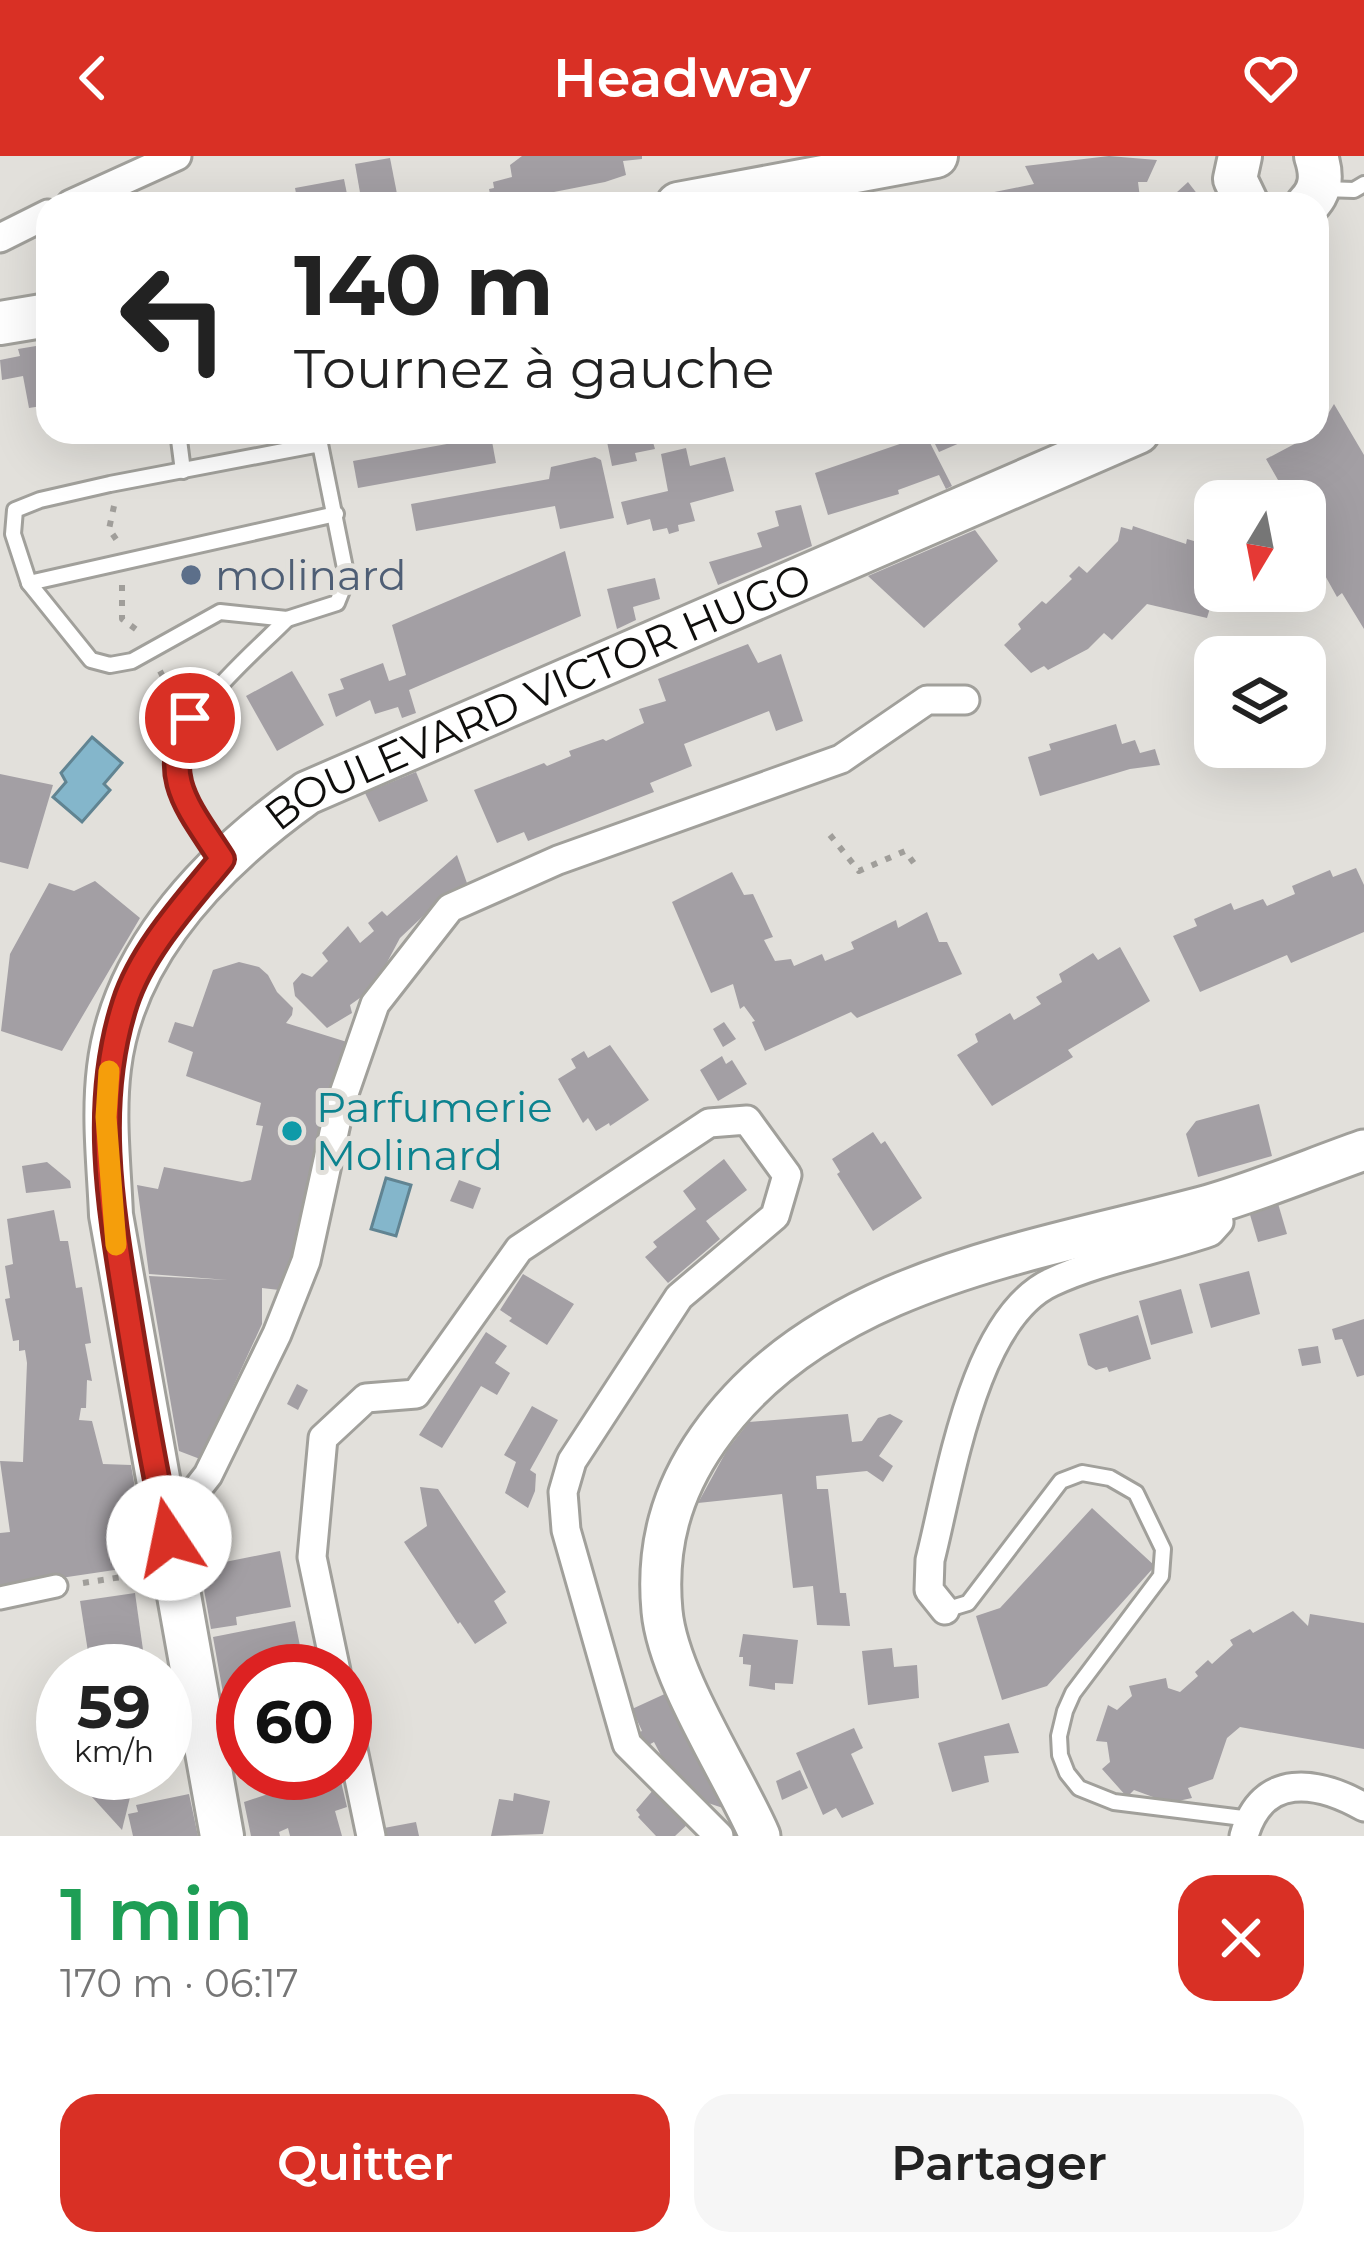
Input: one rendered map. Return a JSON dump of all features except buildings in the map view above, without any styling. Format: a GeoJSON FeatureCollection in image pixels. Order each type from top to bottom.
{"type":"FeatureCollection","features":[{"type":"Feature","properties":{"kind":"main road"},"geometry":{"type":"LineString","coordinates":[[743,192],[936,156]]}},
{"type":"Feature","properties":{"kind":"main road"},"geometry":{"type":"LineString","coordinates":[[0,323],[36,317]]}},
{"type":"Feature","properties":{"kind":"main road","name":"BOULEVARD VICTOR HUGO"},"geometry":{"type":"LineString","coordinates":[[221,1836],[111,1215],[106,1117],[109,1064],[126,999],[150,953],[222,859],[308,793],[1110,444]]}},
{"type":"Feature","properties":{"kind":"main road"},"geometry":{"type":"LineString","coordinates":[[760,1836],[679,1674],[662,1616],[660,1563],[670,1506],[729,1408],[774,1367],[866,1309],[915,1286],[1010,1255],[1214,1203],[1364,1150]]}},
{"type":"Feature","properties":{"kind":"street"},"geometry":{"type":"LineString","coordinates":[[98,192],[177,156]]}},
{"type":"Feature","properties":{"kind":"street"},"geometry":{"type":"LineString","coordinates":[[0,238],[36,220]]}},
{"type":"Feature","properties":{"kind":"street"},"geometry":{"type":"LineString","coordinates":[[162,1507],[190,1498],[208,1475],[277,1334],[306,1261],[340,1105],[376,1004],[450,908],[558,860],[842,759],[927,700],[965,700]]}},
{"type":"Feature","properties":{"kind":"street"},"geometry":{"type":"LineString","coordinates":[[331,1644],[312,1557],[323,1438],[366,1398],[416,1394],[520,1249],[709,1124],[747,1120],[787,1175],[775,1216],[679,1298],[572,1461],[563,1492],[566,1530],[627,1744],[719,1836]]}},
{"type":"Feature","properties":{"kind":"street"},"geometry":{"type":"LineString","coordinates":[[945,1610],[929,1589],[930,1560],[982,1362],[1012,1315],[1049,1283],[1210,1232],[1219,1222],[1214,1203]]}},
{"type":"Feature","properties":{"kind":"street"},"geometry":{"type":"LineString","coordinates":[[0,1598],[56,1586]]}},
{"type":"Feature","properties":{"kind":"street"},"geometry":{"type":"LineString","coordinates":[[1247,1827],[1260,1804],[1280,1790],[1306,1785],[1336,1791],[1364,1808]]}},
{"type":"Feature","properties":{"kind":"street"},"geometry":{"type":"LineString","coordinates":[[364,1800],[371,1836]]}},
{"type":"Feature","properties":{"kind":"lane"},"geometry":{"type":"LineString","coordinates":[[1319,176],[1354,190],[1364,184]]}},
{"type":"Feature","properties":{"kind":"lane"},"geometry":{"type":"LineString","coordinates":[[180,444],[183,471]]}},
{"type":"Feature","properties":{"kind":"lane"},"geometry":{"type":"LineString","coordinates":[[320,444],[336,514],[347,578],[338,603],[287,619],[220,612],[151,653],[110,664],[91,659],[29,584],[13,534],[15,510],[40,500],[320,444]]}},
{"type":"Feature","properties":{"kind":"lane"},"geometry":{"type":"LineString","coordinates":[[29,584],[336,514]]}},
{"type":"Feature","properties":{"kind":"lane"},"geometry":{"type":"LineString","coordinates":[[222,859],[184,800],[175,770],[178,741],[190,718],[287,619]]}},
{"type":"Feature","properties":{"kind":"lane"},"geometry":{"type":"LineString","coordinates":[[945,1610],[968,1603],[1061,1481],[1082,1473],[1110,1478],[1136,1493],[1163,1549],[1161,1576],[1073,1693],[1059,1736],[1060,1755],[1079,1788],[1114,1802],[1247,1827]]}},
{"type":"Feature","properties":{"kind":"path"},"geometry":{"type":"LineString","coordinates":[[109,529],[115,509]]}},
{"type":"Feature","properties":{"kind":"path"},"geometry":{"type":"LineString","coordinates":[[123,595],[122,620],[144,635]]}},
{"type":"Feature","properties":{"kind":"path"},"geometry":{"type":"LineString","coordinates":[[830,836],[859,871],[905,850],[919,870]]}},
{"type":"Feature","properties":{"kind":"path"},"geometry":{"type":"LineString","coordinates":[[56,1586],[176,1569]]}},
{"type":"Feature","properties":{"kind":"water"},"geometry":{"type":"Polygon","coordinates":[[[92,737],[122,763],[104,784],[110,790],[82,822],[53,797],[66,782],[61,773],[92,737]]]}},
{"type":"Feature","properties":{"kind":"water"},"geometry":{"type":"Polygon","coordinates":[[[386,1178],[411,1185],[396,1236],[371,1229],[386,1178]]]}},
{"type":"Feature","properties":{"kind":"slow traffic"},"geometry":{"type":"LineString","coordinates":[[109,1071],[106,1117],[116,1245]]}},
{"type":"Feature","properties":{"kind":"place","name":"molinard"},"geometry":{"type":"Point","coordinates":[191,575]}},
{"type":"Feature","properties":{"kind":"place","name":"Parfumerie Molinard"},"geometry":{"type":"Point","coordinates":[292,1131]}},
{"type":"Feature","properties":{"kind":"route"},"geometry":{"type":"LineString","coordinates":[[169,1538],[111,1215],[106,1117],[109,1064],[126,999],[150,953],[222,859],[184,800],[175,770],[178,741],[190,718]]}}]}
